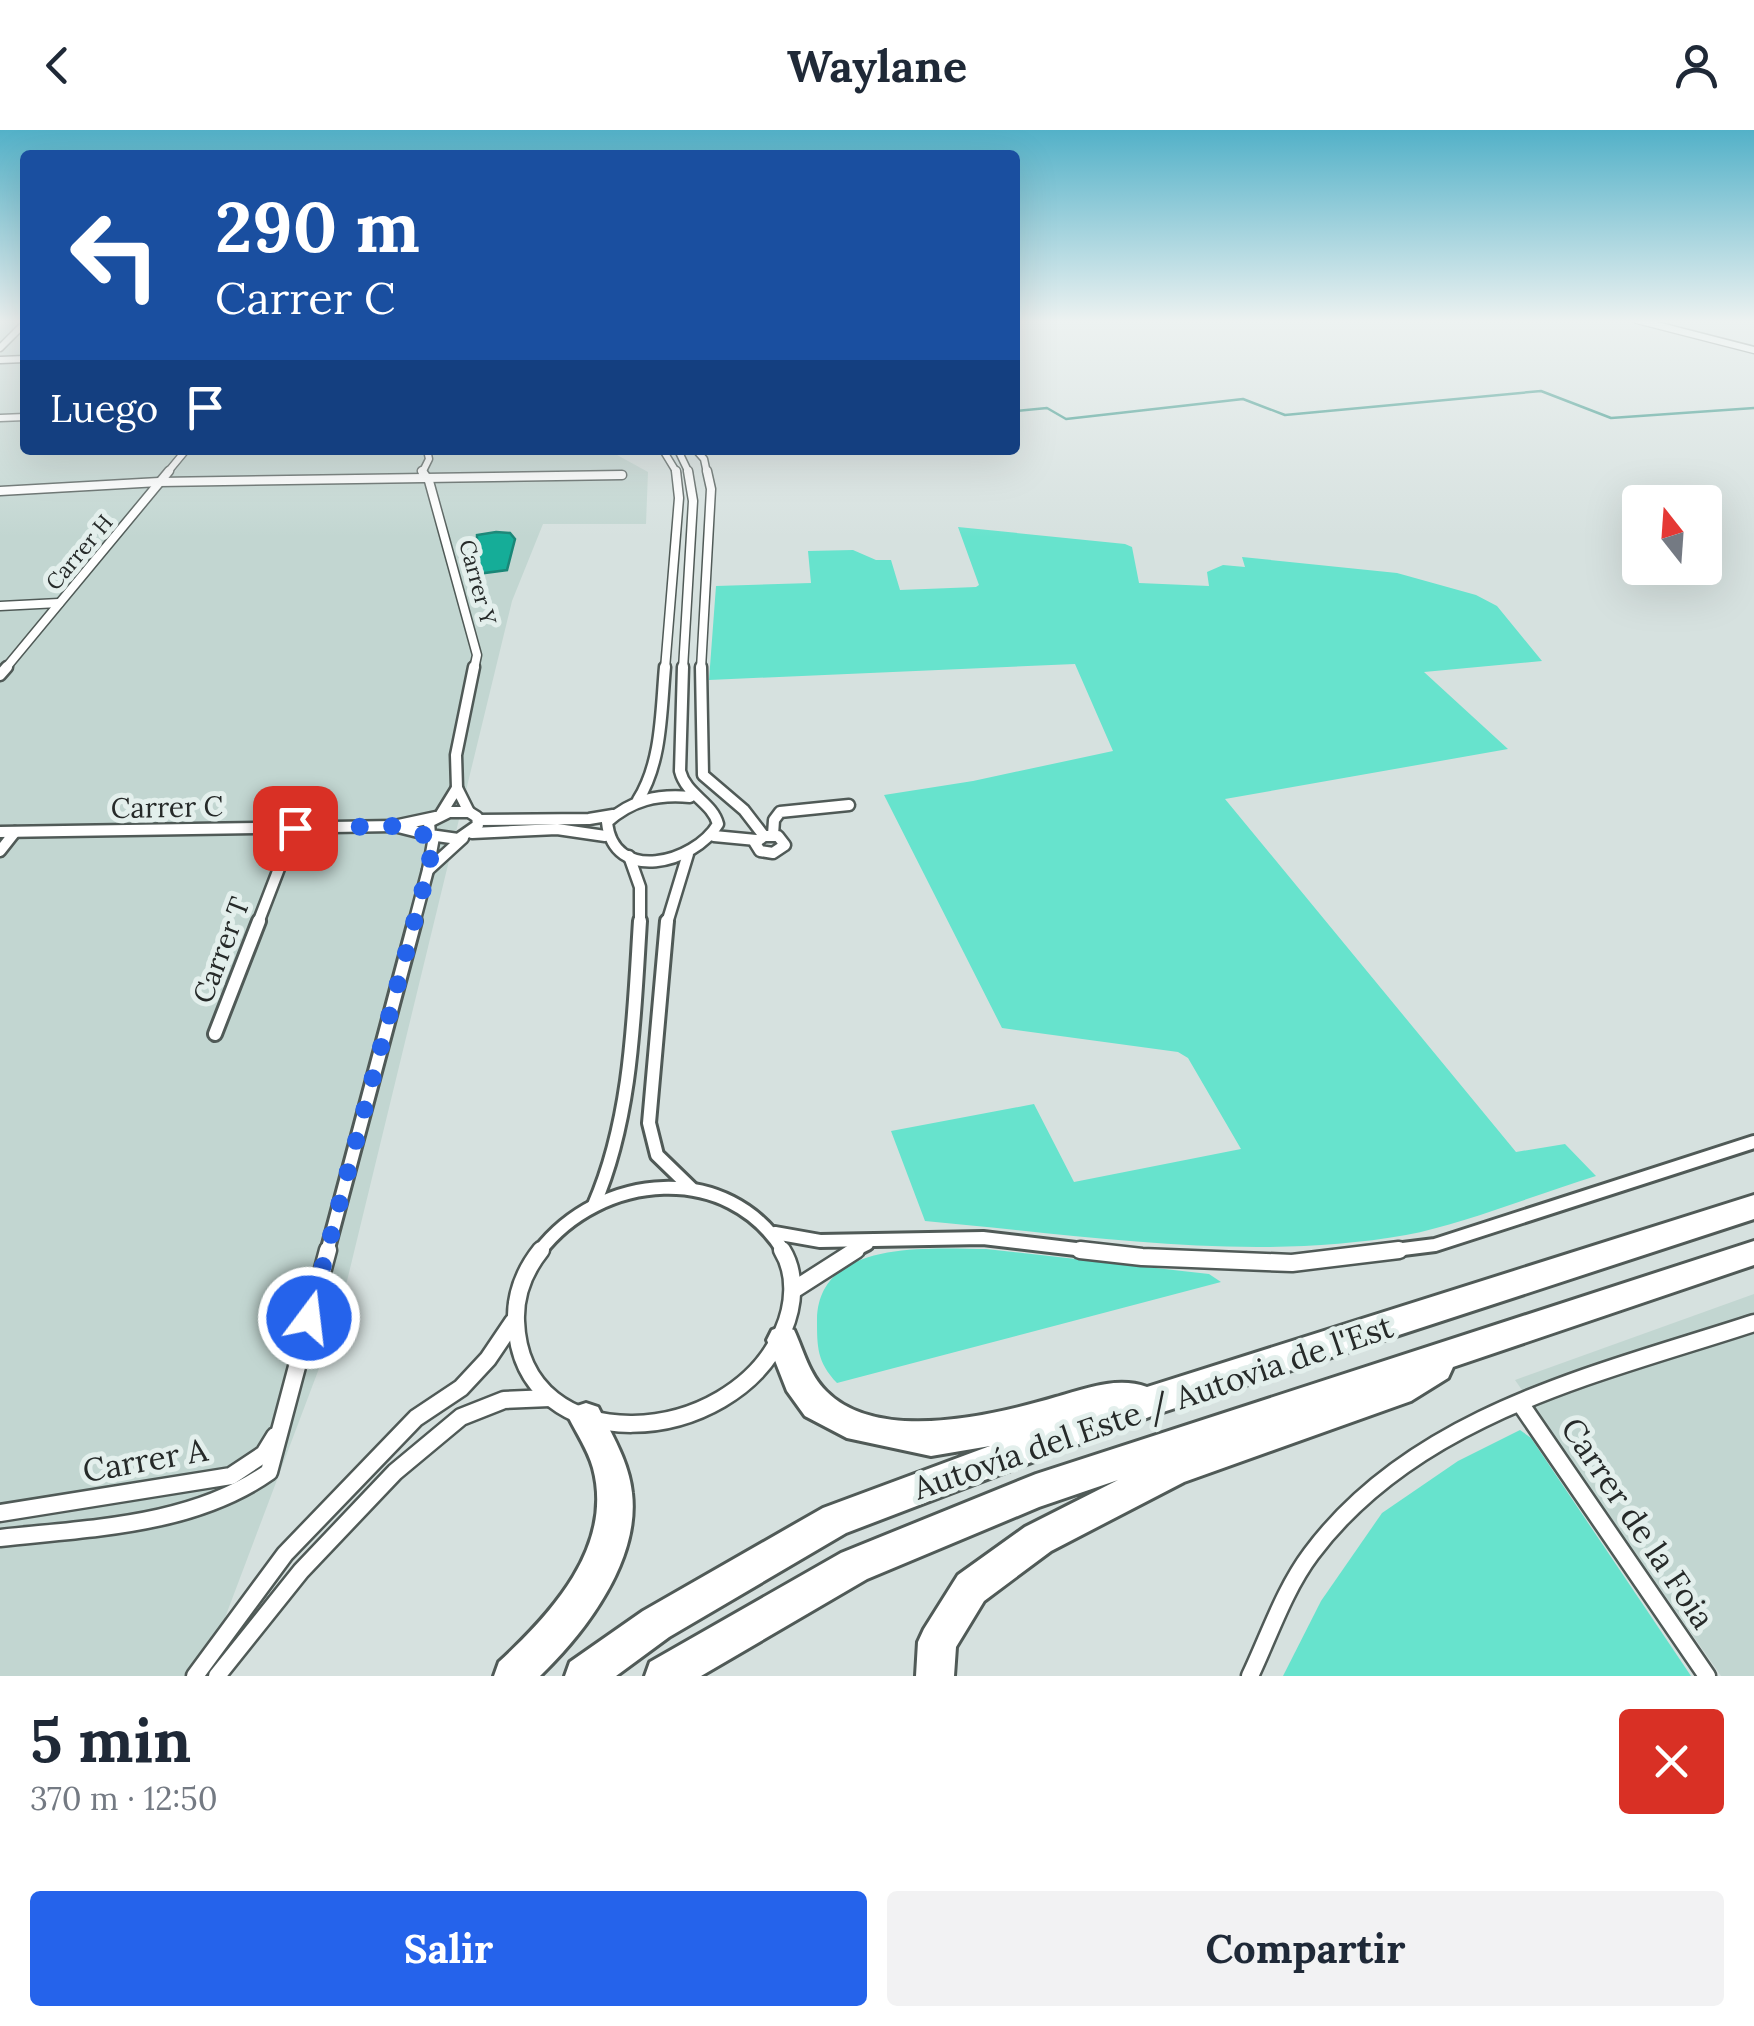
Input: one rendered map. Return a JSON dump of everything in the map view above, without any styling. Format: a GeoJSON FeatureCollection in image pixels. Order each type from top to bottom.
{"type":"FeatureCollection","features":[{"type":"Feature","properties":{"kind":"highway","name":"Autovía del Este / Autovia de l'Est"},"geometry":{"type":"LineString","coordinates":[[584,1676],[656,1624],[834,1520],[1156,1399],[1754,1207]]}},
{"type":"Feature","properties":{"kind":"highway","name":"Autovía del Este / Autovia de l'Est"},"geometry":{"type":"LineString","coordinates":[[664,1676],[854,1566],[1036,1491],[1754,1253]]}},
{"type":"Feature","properties":{"kind":"highway"},"geometry":{"type":"LineString","coordinates":[[783,1340],[798,1381],[817,1405],[859,1427],[931,1440],[1008,1427],[1100,1399],[1156,1399]]}},
{"type":"Feature","properties":{"kind":"highway"},"geometry":{"type":"LineString","coordinates":[[934,1676],[937,1642],[971,1588],[1038,1539],[1175,1468],[1400,1391],[1467,1351]]}},
{"type":"Feature","properties":{"kind":"highway"},"geometry":{"type":"LineString","coordinates":[[512,1676],[536,1655],[594,1583],[615,1516],[611,1470],[586,1418]]}},
{"type":"Feature","properties":{"kind":"street","name":"Carrer H"},"geometry":{"type":"LineString","coordinates":[[0,676],[182,455]]}},
{"type":"Feature","properties":{"kind":"street","name":"Carrer Y"},"geometry":{"type":"LineString","coordinates":[[0,1538],[182,1511],[222,1500],[269,1472],[428,870],[432,836],[427,828],[457,788],[456,755],[477,655],[429,481],[421,472],[428,455]]}},
{"type":"Feature","properties":{"kind":"street"},"geometry":{"type":"LineString","coordinates":[[638,800],[647,786],[660,738],[679,498],[678,476],[666,455]]}},
{"type":"Feature","properties":{"kind":"street"},"geometry":{"type":"LineString","coordinates":[[680,455],[692,479],[694,501],[678,759],[680,777],[690,798]]}},
{"type":"Feature","properties":{"kind":"street"},"geometry":{"type":"LineString","coordinates":[[700,455],[711,489],[701,661],[700,766],[704,775],[744,810],[765,837]]}},
{"type":"Feature","properties":{"kind":"street"},"geometry":{"type":"LineString","coordinates":[[0,490],[159,482],[429,481],[446,476],[622,475]]}},
{"type":"Feature","properties":{"kind":"street"},"geometry":{"type":"LineString","coordinates":[[0,606],[60,603]]}},
{"type":"Feature","properties":{"kind":"street"},"geometry":{"type":"LineString","coordinates":[[428,870],[469,834],[474,816],[457,788]]}},
{"type":"Feature","properties":{"kind":"street"},"geometry":{"type":"LineString","coordinates":[[714,836],[718,824],[714,813],[690,798],[672,795],[638,800],[607,822],[605,836],[611,847],[650,861],[688,854],[714,836],[765,837]]}},
{"type":"Feature","properties":{"kind":"street"},"geometry":{"type":"LineString","coordinates":[[765,837],[780,812],[849,805]]}},
{"type":"Feature","properties":{"kind":"street","name":"Carrer C"},"geometry":{"type":"LineString","coordinates":[[0,832],[394,826],[438,816],[589,819],[614,815]]}},
{"type":"Feature","properties":{"kind":"street","name":"Carrer C"},"geometry":{"type":"LineString","coordinates":[[394,826],[451,840],[469,834],[557,829],[605,836]]}},
{"type":"Feature","properties":{"kind":"street","name":"Carrer T"},"geometry":{"type":"LineString","coordinates":[[216,1034],[295,828]]}},
{"type":"Feature","properties":{"kind":"street"},"geometry":{"type":"LineString","coordinates":[[0,851],[15,832]]}},
{"type":"Feature","properties":{"kind":"street"},"geometry":{"type":"LineString","coordinates":[[688,854],[674,883],[665,925],[649,1124],[657,1155],[691,1188]]}},
{"type":"Feature","properties":{"kind":"street"},"geometry":{"type":"LineString","coordinates":[[594,1206],[607,1175],[632,1042],[642,912],[640,887],[629,856]]}},
{"type":"Feature","properties":{"kind":"street"},"geometry":{"type":"LineString","coordinates":[[775,1233],[820,1242],[982,1238],[1209,1262],[1292,1263],[1435,1244],[1754,1142]]}},
{"type":"Feature","properties":{"kind":"street"},"geometry":{"type":"LineString","coordinates":[[195,1676],[285,1554],[416,1418],[462,1388],[488,1359],[512,1322],[523,1276],[532,1262],[552,1236],[594,1206],[642,1190],[691,1188],[739,1202],[775,1233],[789,1259],[795,1289],[783,1340],[750,1383],[700,1413],[642,1426],[586,1418],[550,1398],[522,1364],[512,1322]]}},
{"type":"Feature","properties":{"kind":"street"},"geometry":{"type":"LineString","coordinates":[[795,1289],[830,1263],[874,1241]]}},
{"type":"Feature","properties":{"kind":"street"},"geometry":{"type":"LineString","coordinates":[[1250,1676],[1310,1554],[1360,1499],[1409,1460],[1462,1429],[1520,1403],[1754,1322]]}},
{"type":"Feature","properties":{"kind":"street"},"geometry":{"type":"LineString","coordinates":[[217,1676],[301,1571],[395,1472],[460,1416],[504,1400],[550,1398]]}},
{"type":"Feature","properties":{"kind":"street","name":"Carrer de la Foia"},"geometry":{"type":"LineString","coordinates":[[1520,1403],[1706,1676]]}},
{"type":"Feature","properties":{"kind":"street","name":"Carrer A"},"geometry":{"type":"LineString","coordinates":[[0,1513],[232,1476],[264,1454],[280,1428]]}},
{"type":"Feature","properties":{"kind":"shaded area"},"geometry":{"type":"Polygon","coordinates":[[[0,392],[20,392],[20,455],[617,455],[648,472],[646,524],[543,524],[512,601],[338,1318],[200,1676],[0,1676],[0,392]]]}},
{"type":"Feature","properties":{"kind":"shaded area"},"geometry":{"type":"Polygon","coordinates":[[[958,527],[1125,544],[1132,547],[1139,583],[1209,586],[1207,572],[1223,565],[1245,567],[1242,557],[1397,573],[1476,595],[1497,606],[1542,661],[1424,672],[1508,749],[1225,799],[1516,1152],[1565,1144],[1596,1176],[1428,1230],[1346,1243],[1286,1247],[1166,1244],[925,1221],[891,1131],[1034,1104],[1074,1182],[1241,1149],[1188,1058],[1178,1052],[1002,1028],[884,795],[973,781],[1113,751],[1075,664],[709,680],[716,586],[811,583],[808,551],[853,550],[876,560],[891,560],[900,590],[976,587],[979,585],[958,527]]]}},
{"type":"Feature","properties":{"kind":"shaded area"},"geometry":{"type":"Polygon","coordinates":[[[510,533],[515,539],[507,570],[477,574],[477,535],[510,533]]]}},
{"type":"Feature","properties":{"kind":"shaded area"},"geometry":{"type":"Polygon","coordinates":[[[986,1249],[1209,1274],[1221,1282],[837,1383],[830,1375],[820,1354],[817,1319],[823,1293],[837,1274],[857,1261],[882,1254],[986,1249]]]}},
{"type":"Feature","properties":{"kind":"shaded area"},"geometry":{"type":"Polygon","coordinates":[[[1754,1294],[1754,1676],[1721,1676],[1515,1380],[1754,1294]]]}},
{"type":"Feature","properties":{"kind":"shaded area"},"geometry":{"type":"Polygon","coordinates":[[[1520,1430],[1531,1438],[1691,1676],[1283,1676],[1321,1601],[1382,1513],[1458,1461],[1520,1430]]]}},
{"type":"Feature","properties":{"kind":"waterway"},"geometry":{"type":"LineString","coordinates":[[1020,411],[1047,408],[1066,419],[1243,399],[1285,415],[1529,392]]}},
{"type":"Feature","properties":{"kind":"waterway"},"geometry":{"type":"LineString","coordinates":[[1544,392],[1611,418],[1754,408]]}},
{"type":"Feature","properties":{"kind":"route"},"geometry":{"type":"LineString","coordinates":[[295,828],[394,826],[434,838],[309,1318]]}}]}
